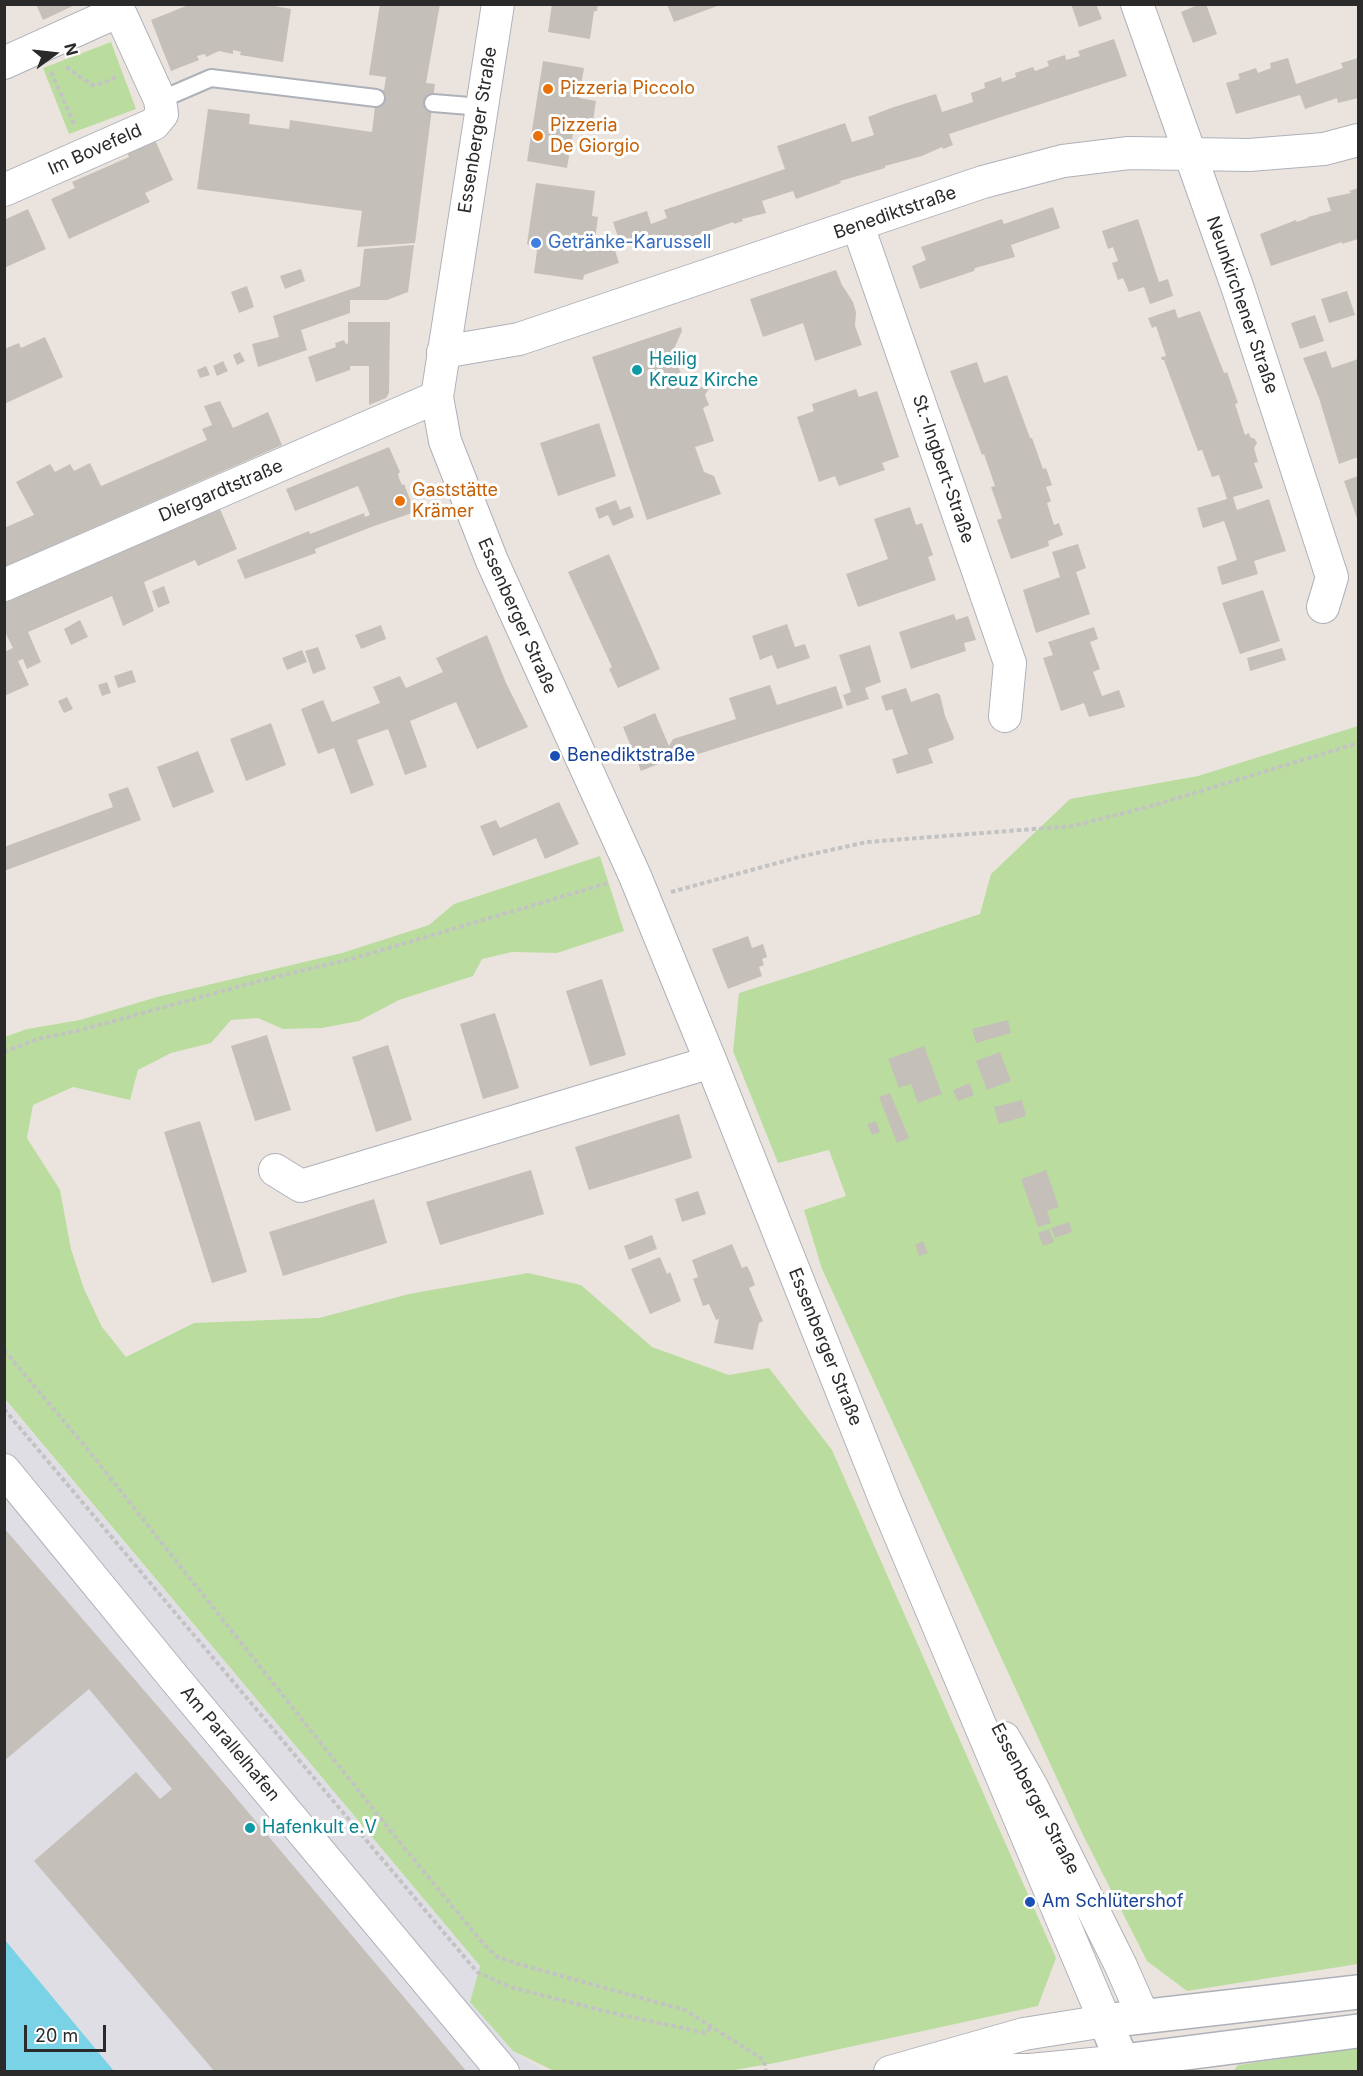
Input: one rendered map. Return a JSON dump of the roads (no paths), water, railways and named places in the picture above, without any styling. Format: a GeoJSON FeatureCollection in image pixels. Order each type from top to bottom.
{"type":"FeatureCollection","features":[{"type":"Feature","properties":{"kind":"street","name":"Essenberger Straße"},"geometry":{"type":"LineString","coordinates":[[498,4],[436,397],[445,441],[492,561],[640,887],[886,1502],[1125,2066]]}},
{"type":"Feature","properties":{"kind":"street","name":"Neunkirchener Straße"},"geometry":{"type":"LineString","coordinates":[[1137,4],[1238,289],[1332,577],[1323,607]]}},
{"type":"Feature","properties":{"kind":"street"},"geometry":{"type":"LineString","coordinates":[[4,63],[46,59],[118,8],[160,100]]}},
{"type":"Feature","properties":{"kind":"street","name":"Im Bovefeld"},"geometry":{"type":"LineString","coordinates":[[4,190],[154,124],[162,114],[160,100]]}},
{"type":"Feature","properties":{"kind":"street","name":"Benediktstraße"},"geometry":{"type":"LineString","coordinates":[[443,352],[519,339],[983,182],[1064,161],[1129,153],[1191,156],[1249,155],[1324,149],[1359,140]]}},
{"type":"Feature","properties":{"kind":"street","name":"St.-Ingbert-Straße"},"geometry":{"type":"LineString","coordinates":[[858,226],[1010,663],[1005,716]]}},
{"type":"Feature","properties":{"kind":"street","name":"Diergardtstraße"},"geometry":{"type":"LineString","coordinates":[[4,585],[436,397]]}},
{"type":"Feature","properties":{"kind":"street"},"geometry":{"type":"LineString","coordinates":[[275,1170],[301,1186],[711,1062]]}},
{"type":"Feature","properties":{"kind":"street","name":"Am Parallelhafen"},"geometry":{"type":"LineString","coordinates":[[4,1470],[503,2072]]}},
{"type":"Feature","properties":{"kind":"street","name":"Essenberger Straße"},"geometry":{"type":"LineString","coordinates":[[942,1631],[1033,1789],[1120,1966],[1143,2016],[1160,2064]]}},
{"type":"Feature","properties":{"kind":"street"},"geometry":{"type":"LineString","coordinates":[[898,2070],[1024,2034],[1143,2016],[1359,1992]]}},
{"type":"Feature","properties":{"kind":"street"},"geometry":{"type":"LineString","coordinates":[[898,2070],[1030,2070],[1160,2064],[1359,2031]]}},
{"type":"Feature","properties":{"kind":"lane"},"geometry":{"type":"LineString","coordinates":[[160,100],[211,78],[376,98]]}},
{"type":"Feature","properties":{"kind":"lane"},"geometry":{"type":"LineString","coordinates":[[433,103],[482,107]]}},
{"type":"Feature","properties":{"kind":"water"},"geometry":{"type":"Polygon","coordinates":[[[5,1940],[114,2071],[5,2071],[5,1940]]]}},
{"type":"Feature","properties":{"kind":"place","name":"Pizzeria Piccolo"},"geometry":{"type":"Point","coordinates":[548,89]}},
{"type":"Feature","properties":{"kind":"place","name":"Pizzeria De Giorgio"},"geometry":{"type":"Point","coordinates":[538,136]}},
{"type":"Feature","properties":{"kind":"place","name":"Getränke-Karussell"},"geometry":{"type":"Point","coordinates":[536,243]}},
{"type":"Feature","properties":{"kind":"place","name":"Heilig Kreuz Kirche"},"geometry":{"type":"Point","coordinates":[637,370]}},
{"type":"Feature","properties":{"kind":"place","name":"Gaststätte Krämer"},"geometry":{"type":"Point","coordinates":[400,501]}},
{"type":"Feature","properties":{"kind":"place","name":"Benediktstraße"},"geometry":{"type":"Point","coordinates":[555,756]}},
{"type":"Feature","properties":{"kind":"place","name":"Hafenkult e.V"},"geometry":{"type":"Point","coordinates":[250,1828]}},
{"type":"Feature","properties":{"kind":"place","name":"Am Schlütershof"},"geometry":{"type":"Point","coordinates":[1030,1902]}}]}
